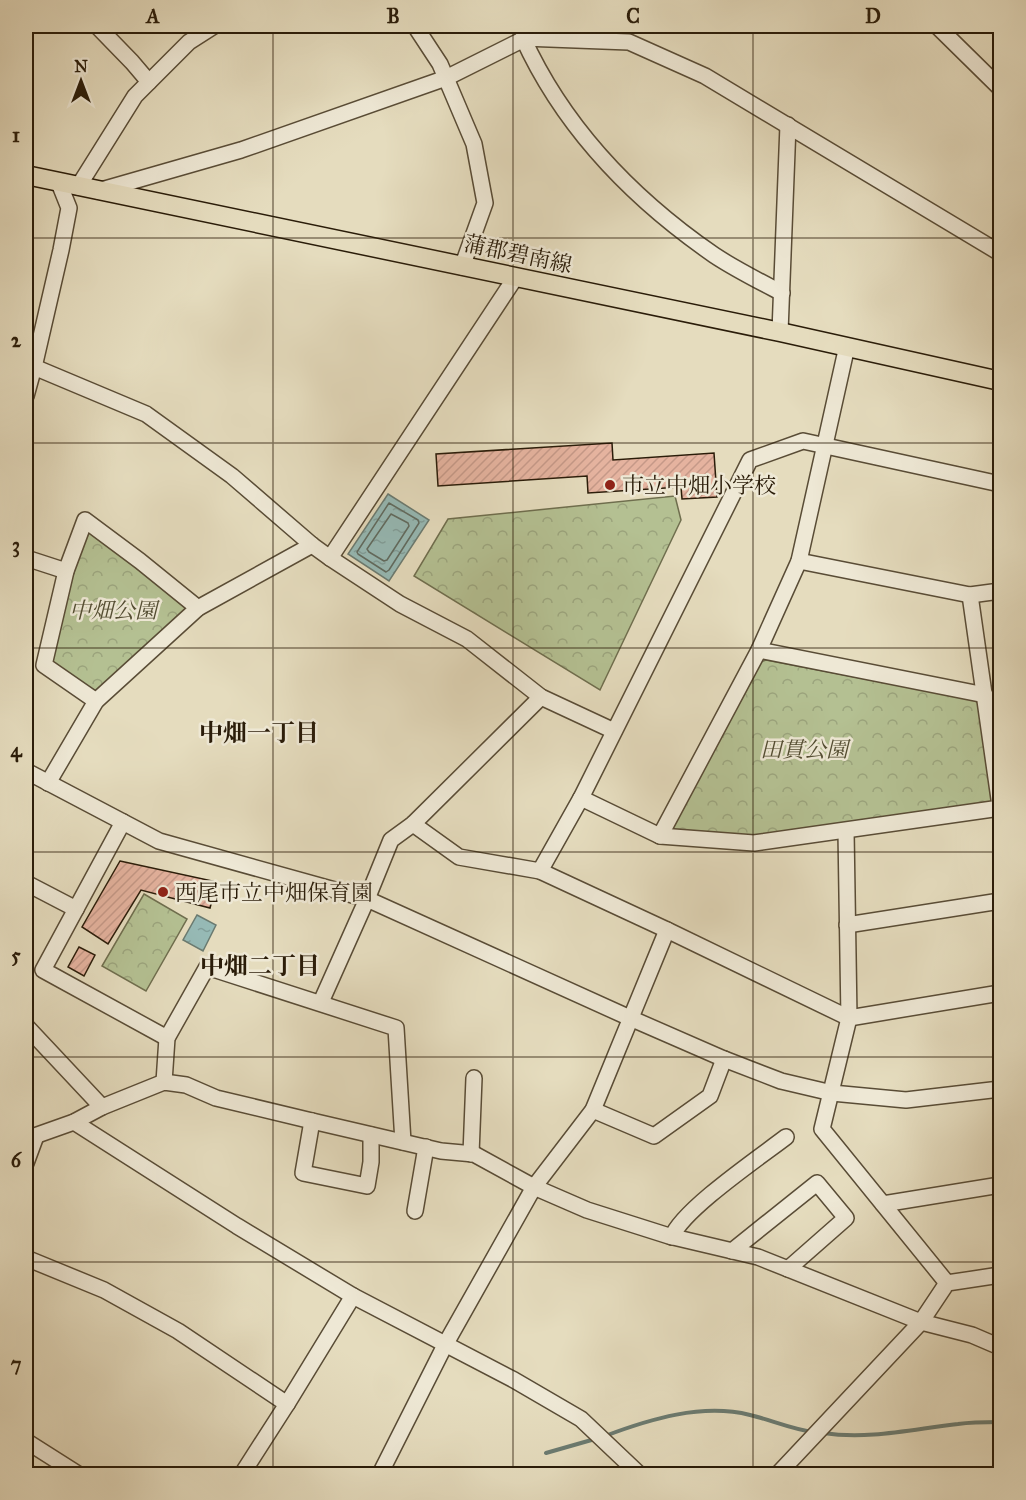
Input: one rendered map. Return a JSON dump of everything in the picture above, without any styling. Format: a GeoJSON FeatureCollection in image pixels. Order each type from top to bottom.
{"type":"FeatureCollection","features":[{"type":"Feature","properties":{"kind":"main road","name":"蒲郡碧南線"},"geometry":{"type":"LineString","coordinates":[[26,175],[847,346],[1000,381]]}},
{"type":"Feature","properties":{"kind":"street"},"geometry":{"type":"LineString","coordinates":[[97,26],[149,81]]}},
{"type":"Feature","properties":{"kind":"street"},"geometry":{"type":"LineString","coordinates":[[87,189],[135,96],[189,42],[214,26]]}},
{"type":"Feature","properties":{"kind":"street"},"geometry":{"type":"LineString","coordinates":[[415,26],[440,64],[474,144],[485,203],[462,267]]}},
{"type":"Feature","properties":{"kind":"street"},"geometry":{"type":"LineString","coordinates":[[87,189],[241,150],[446,78],[550,26]]}},
{"type":"Feature","properties":{"kind":"street"},"geometry":{"type":"LineString","coordinates":[[937,26],[1000,88]]}},
{"type":"Feature","properties":{"kind":"street"},"geometry":{"type":"LineString","coordinates":[[523,38],[630,42],[705,76],[1000,253]]}},
{"type":"Feature","properties":{"kind":"street"},"geometry":{"type":"LineString","coordinates":[[523,38],[536,66],[580,133],[626,184],[663,217],[715,255],[782,293]]}},
{"type":"Feature","properties":{"kind":"street"},"geometry":{"type":"LineString","coordinates":[[780,332],[788,125]]}},
{"type":"Feature","properties":{"kind":"street"},"geometry":{"type":"LineString","coordinates":[[26,396],[69,208],[59,183]]}},
{"type":"Feature","properties":{"kind":"street"},"geometry":{"type":"LineString","coordinates":[[330,558],[515,278]]}},
{"type":"Feature","properties":{"kind":"street"},"geometry":{"type":"LineString","coordinates":[[660,836],[759,650],[799,561],[847,346]]}},
{"type":"Feature","properties":{"kind":"street"},"geometry":{"type":"LineString","coordinates":[[34,367],[146,414],[232,476],[330,558],[400,604],[467,639],[542,697],[614,731]]}},
{"type":"Feature","properties":{"kind":"street"},"geometry":{"type":"LineString","coordinates":[[540,871],[581,798],[750,460],[803,441],[1000,484]]}},
{"type":"Feature","properties":{"kind":"street"},"geometry":{"type":"LineString","coordinates":[[96,701],[44,665],[66,571],[85,520],[198,608]]}},
{"type":"Feature","properties":{"kind":"street"},"geometry":{"type":"LineString","coordinates":[[48,783],[96,701],[198,608],[312,545]]}},
{"type":"Feature","properties":{"kind":"street"},"geometry":{"type":"LineString","coordinates":[[26,558],[66,571]]}},
{"type":"Feature","properties":{"kind":"street"},"geometry":{"type":"LineString","coordinates":[[799,561],[970,596],[1000,591]]}},
{"type":"Feature","properties":{"kind":"street"},"geometry":{"type":"LineString","coordinates":[[581,798],[660,836],[754,843],[1000,807],[970,596]]}},
{"type":"Feature","properties":{"kind":"street"},"geometry":{"type":"LineString","coordinates":[[759,650],[985,695]]}},
{"type":"Feature","properties":{"kind":"street"},"geometry":{"type":"LineString","coordinates":[[321,1002],[367,899],[390,840],[413,824],[542,697]]}},
{"type":"Feature","properties":{"kind":"street"},"geometry":{"type":"LineString","coordinates":[[26,771],[159,842],[367,899],[630,1018],[781,1081],[832,1093],[906,1100],[1000,1089]]}},
{"type":"Feature","properties":{"kind":"street"},"geometry":{"type":"LineString","coordinates":[[123,822],[43,970],[167,1038]]}},
{"type":"Feature","properties":{"kind":"street"},"geometry":{"type":"LineString","coordinates":[[413,824],[459,857],[540,871],[849,1018],[1000,993]]}},
{"type":"Feature","properties":{"kind":"street"},"geometry":{"type":"LineString","coordinates":[[846,831],[849,1018],[822,1129],[947,1283]]}},
{"type":"Feature","properties":{"kind":"street"},"geometry":{"type":"LineString","coordinates":[[26,883],[76,909]]}},
{"type":"Feature","properties":{"kind":"street"},"geometry":{"type":"LineString","coordinates":[[848,925],[1000,901]]}},
{"type":"Feature","properties":{"kind":"street"},"geometry":{"type":"LineString","coordinates":[[380,1474],[445,1345],[534,1186],[593,1110],[667,930]]}},
{"type":"Feature","properties":{"kind":"street"},"geometry":{"type":"LineString","coordinates":[[164,1082],[167,1038],[207,967],[396,1028],[403,1142]]}},
{"type":"Feature","properties":{"kind":"street"},"geometry":{"type":"LineString","coordinates":[[26,1026],[102,1107]]}},
{"type":"Feature","properties":{"kind":"street"},"geometry":{"type":"LineString","coordinates":[[593,1110],[654,1136],[710,1096],[724,1059]]}},
{"type":"Feature","properties":{"kind":"street"},"geometry":{"type":"LineString","coordinates":[[471,1154],[474,1078]]}},
{"type":"Feature","properties":{"kind":"street"},"geometry":{"type":"LineString","coordinates":[[26,1164],[31,1138],[74,1122],[102,1107],[164,1082],[186,1085],[216,1098],[370,1135],[471,1154],[587,1210],[672,1237],[758,1257],[921,1322],[972,1335],[1000,1347]]}},
{"type":"Feature","properties":{"kind":"street"},"geometry":{"type":"LineString","coordinates":[[312,1121],[303,1173],[367,1186],[371,1162],[370,1135]]}},
{"type":"Feature","properties":{"kind":"street"},"geometry":{"type":"LineString","coordinates":[[74,1122],[237,1226],[353,1296],[514,1380],[581,1419],[639,1474]]}},
{"type":"Feature","properties":{"kind":"street"},"geometry":{"type":"LineString","coordinates":[[672,1237],[675,1227],[710,1196],[786,1137]]}},
{"type":"Feature","properties":{"kind":"street"},"geometry":{"type":"LineString","coordinates":[[415,1211],[426,1147]]}},
{"type":"Feature","properties":{"kind":"street"},"geometry":{"type":"LineString","coordinates":[[732,1251],[817,1183],[846,1218],[788,1269]]}},
{"type":"Feature","properties":{"kind":"street"},"geometry":{"type":"LineString","coordinates":[[883,1204],[1000,1185]]}},
{"type":"Feature","properties":{"kind":"street"},"geometry":{"type":"LineString","coordinates":[[26,1258],[104,1290],[178,1331],[288,1404]]}},
{"type":"Feature","properties":{"kind":"street"},"geometry":{"type":"LineString","coordinates":[[778,1474],[921,1322],[947,1283],[1000,1275]]}},
{"type":"Feature","properties":{"kind":"street"},"geometry":{"type":"LineString","coordinates":[[242,1474],[288,1404],[353,1296]]}},
{"type":"Feature","properties":{"kind":"street"},"geometry":{"type":"LineString","coordinates":[[26,1441],[78,1474]]}},
{"type":"Feature","properties":{"kind":"green space"},"geometry":{"type":"Polygon","coordinates":[[[675,496],[681,520],[600,690],[414,576],[448,519],[675,496]]]}},
{"type":"Feature","properties":{"kind":"green space","name":"中畑公園"},"geometry":{"type":"Polygon","coordinates":[[[88,529],[186,608],[96,692],[51,662],[73,574],[88,529]]]}},
{"type":"Feature","properties":{"kind":"green space","name":"田貫公園"},"geometry":{"type":"Polygon","coordinates":[[[766,660],[975,700],[981,707],[993,796],[991,802],[755,836],[671,829],[758,663],[766,660]]]}},
{"type":"Feature","properties":{"kind":"green space"},"geometry":{"type":"Polygon","coordinates":[[[144,894],[187,919],[146,991],[102,966],[144,894]]]}},
{"type":"Feature","properties":{"kind":"water"},"geometry":{"type":"Polygon","coordinates":[[[388,494],[429,520],[389,581],[348,554],[388,494]]]}},
{"type":"Feature","properties":{"kind":"water"},"geometry":{"type":"Polygon","coordinates":[[[197,915],[216,925],[203,951],[183,940],[197,915]]]}},
{"type":"Feature","properties":{"kind":"building"},"geometry":{"type":"Polygon","coordinates":[[[612,443],[613,460],[714,453],[717,497],[682,499],[681,487],[588,493],[587,476],[438,486],[436,454],[612,443]]]}},
{"type":"Feature","properties":{"kind":"building"},"geometry":{"type":"Polygon","coordinates":[[[120,861],[217,882],[210,908],[141,890],[108,944],[82,927],[120,861]]]}},
{"type":"Feature","properties":{"kind":"building"},"geometry":{"type":"Polygon","coordinates":[[[79,947],[95,955],[84,976],[68,967],[79,947]]]}},
{"type":"Feature","properties":{"kind":"waterway"},"geometry":{"type":"LineString","coordinates":[[605,1436],[658,1419],[713,1411],[750,1415],[813,1432]]}},
{"type":"Feature","properties":{"kind":"waterway"},"geometry":{"type":"LineString","coordinates":[[823,1433],[874,1435],[963,1423],[1000,1422]]}},
{"type":"Feature","properties":{"kind":"waterway"},"geometry":{"type":"LineString","coordinates":[[546,1453],[595,1439]]}},
{"type":"Feature","properties":{"kind":"place","name":"市立中畑小学校"},"geometry":{"type":"Point","coordinates":[610,485]}},
{"type":"Feature","properties":{"kind":"place","name":"西尾市立中畑保育園"},"geometry":{"type":"Point","coordinates":[163,892]}},
{"type":"Feature","properties":{"kind":"district","name":"中畑一丁目"},"geometry":{"type":"Point","coordinates":[259,733]}},
{"type":"Feature","properties":{"kind":"district","name":"中畑二丁目"},"geometry":{"type":"Point","coordinates":[260,966]}}]}
